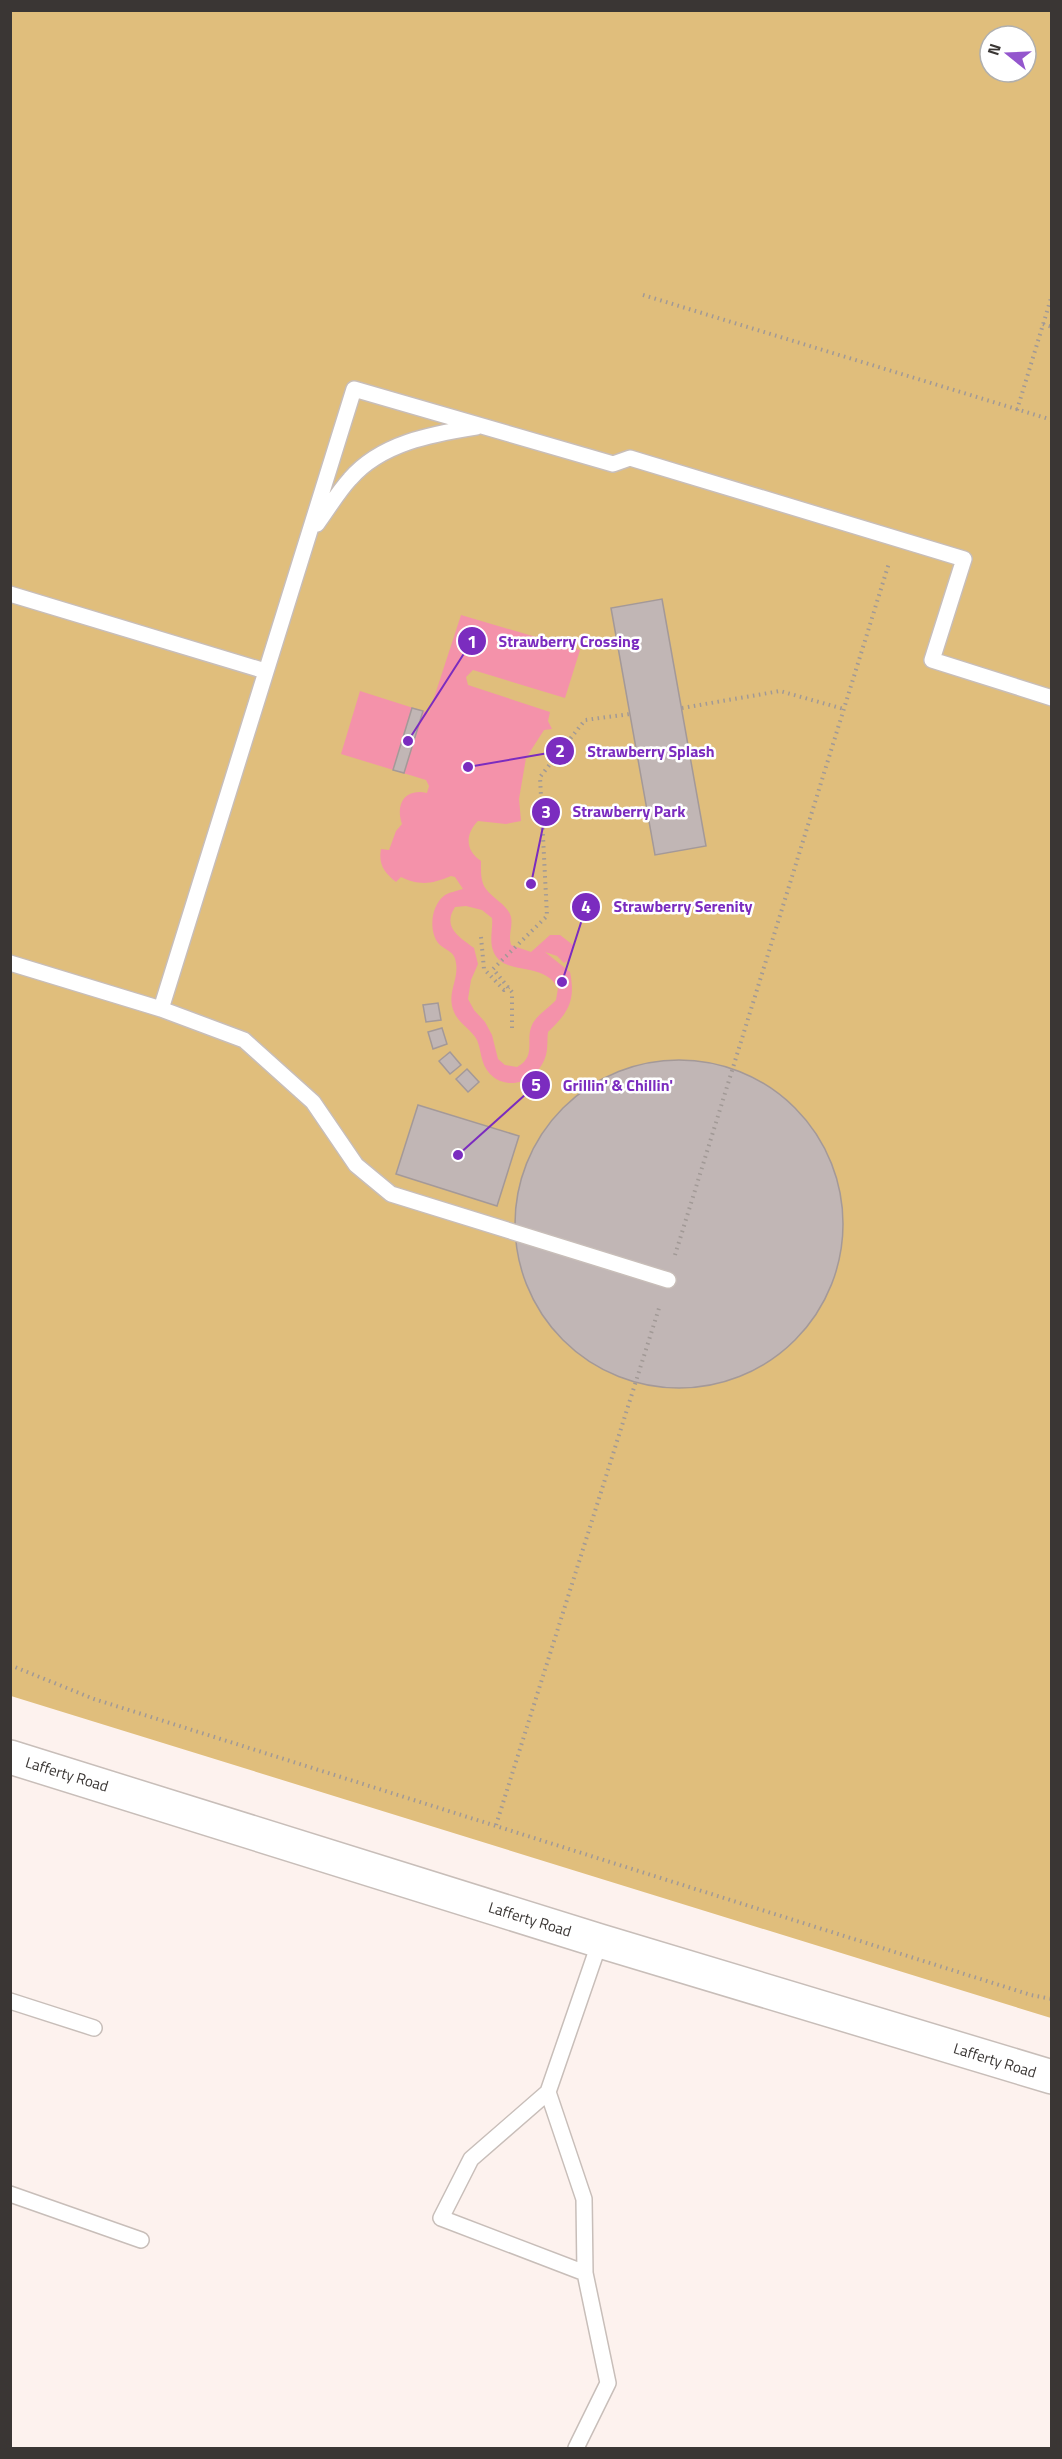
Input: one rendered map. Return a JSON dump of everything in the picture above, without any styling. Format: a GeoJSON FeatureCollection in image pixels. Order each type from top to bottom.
{"type":"FeatureCollection","features":[{"type":"Feature","properties":{"kind":"street","name":"Lafferty Road"},"geometry":{"type":"LineString","coordinates":[[10,1757],[600,1941],[1052,2078]]}},
{"type":"Feature","properties":{"kind":"lane"},"geometry":{"type":"LineString","coordinates":[[161,1009],[354,389],[613,464],[630,458],[964,559],[932,660],[1052,698]]}},
{"type":"Feature","properties":{"kind":"lane"},"geometry":{"type":"LineString","coordinates":[[309,536],[351,477],[375,458],[408,441],[482,426]]}},
{"type":"Feature","properties":{"kind":"lane"},"geometry":{"type":"LineString","coordinates":[[10,594],[265,671]]}},
{"type":"Feature","properties":{"kind":"lane"},"geometry":{"type":"LineString","coordinates":[[10,963],[161,1009],[244,1040],[313,1102],[356,1165],[391,1194],[668,1280]]}},
{"type":"Feature","properties":{"kind":"lane"},"geometry":{"type":"LineString","coordinates":[[585,2273],[441,2218],[471,2159],[548,2092],[600,1941]]}},
{"type":"Feature","properties":{"kind":"lane"},"geometry":{"type":"LineString","coordinates":[[10,2001],[94,2028]]}},
{"type":"Feature","properties":{"kind":"lane"},"geometry":{"type":"LineString","coordinates":[[548,2092],[584,2199],[585,2273],[608,2383],[576,2448]]}},
{"type":"Feature","properties":{"kind":"lane"},"geometry":{"type":"LineString","coordinates":[[10,2194],[141,2241]]}},
{"type":"Feature","properties":{"kind":"path"},"geometry":{"type":"LineString","coordinates":[[643,295],[1052,420]]}},
{"type":"Feature","properties":{"kind":"path"},"geometry":{"type":"LineString","coordinates":[[1017,410],[1052,295]]}},
{"type":"Feature","properties":{"kind":"path"},"geometry":{"type":"LineString","coordinates":[[1043,324],[1052,327]]}},
{"type":"Feature","properties":{"kind":"path"},"geometry":{"type":"LineString","coordinates":[[496,1825],[668,1280],[897,538]]}},
{"type":"Feature","properties":{"kind":"path"},"geometry":{"type":"LineString","coordinates":[[682,708],[780,691],[844,710]]}},
{"type":"Feature","properties":{"kind":"path"},"geometry":{"type":"LineString","coordinates":[[512,1028],[512,992],[493,969],[547,916],[540,777],[585,720],[630,714]]}},
{"type":"Feature","properties":{"kind":"path"},"geometry":{"type":"LineString","coordinates":[[481,937],[484,969],[504,990],[507,985]]}},
{"type":"Feature","properties":{"kind":"path"},"geometry":{"type":"LineString","coordinates":[[10,1665],[94,1699],[1031,1995],[1052,1999]]}},
{"type":"Feature","properties":{"kind":"shaded area"},"geometry":{"type":"Polygon","coordinates":[[[10,11],[1051,11],[1051,2018],[11,1696],[10,11]]]}},
{"type":"Feature","properties":{"kind":"shaded area"},"geometry":{"type":"Polygon","coordinates":[[[461,615],[580,650],[565,698],[473,670],[466,677],[468,685],[550,712],[548,721],[552,729],[544,730],[526,758],[519,799],[521,821],[506,824],[478,821],[469,836],[472,852],[481,861],[484,886],[507,909],[511,917],[511,945],[531,952],[550,935],[560,935],[573,945],[571,956],[564,963],[557,956],[545,952],[570,972],[571,999],[561,1019],[548,1032],[547,1052],[542,1064],[530,1077],[514,1083],[498,1080],[490,1074],[483,1062],[477,1040],[459,1020],[452,1005],[451,999],[456,976],[455,959],[439,944],[432,925],[434,911],[440,899],[463,889],[455,877],[451,876],[426,883],[414,882],[401,877],[396,882],[382,864],[381,849],[389,850],[396,831],[402,824],[401,804],[408,795],[419,792],[427,793],[429,786],[426,780],[341,754],[360,691],[429,713],[461,615]],[[466,906],[455,907],[451,914],[451,926],[474,948],[478,964],[471,980],[468,999],[492,1035],[498,1059],[505,1065],[517,1067],[527,1057],[531,1026],[537,1017],[556,1000],[558,988],[551,979],[541,973],[508,965],[495,956],[491,940],[492,918],[482,910],[466,906]]]}},
{"type":"Feature","properties":{"kind":"building"},"geometry":{"type":"Polygon","coordinates":[[[662,599],[706,846],[655,855],[611,608],[662,599]]]}},
{"type":"Feature","properties":{"kind":"building"},"geometry":{"type":"Polygon","coordinates":[[[412,708],[423,711],[404,773],[393,770],[412,708]]]}},
{"type":"Feature","properties":{"kind":"building"},"geometry":{"type":"Polygon","coordinates":[[[438,1003],[441,1020],[426,1022],[423,1005],[438,1003]]]}},
{"type":"Feature","properties":{"kind":"building"},"geometry":{"type":"Polygon","coordinates":[[[442,1028],[447,1044],[433,1049],[428,1032],[442,1028]]]}},
{"type":"Feature","properties":{"kind":"building"},"geometry":{"type":"Polygon","coordinates":[[[450,1052],[461,1065],[450,1074],[439,1061],[450,1052]]]}},
{"type":"Feature","properties":{"kind":"building"},"geometry":{"type":"Polygon","coordinates":[[[679,1060],[711,1063],[742,1072],[770,1088],[795,1108],[815,1133],[831,1161],[840,1192],[843,1224],[840,1256],[831,1287],[815,1315],[795,1340],[770,1360],[742,1376],[711,1385],[679,1388],[647,1385],[616,1376],[588,1360],[563,1340],[543,1315],[527,1287],[518,1256],[515,1224],[518,1192],[527,1161],[543,1133],[563,1108],[588,1088],[616,1072],[647,1063],[679,1060]]]}},
{"type":"Feature","properties":{"kind":"building"},"geometry":{"type":"Polygon","coordinates":[[[467,1069],[479,1082],[468,1092],[456,1079],[467,1069]]]}},
{"type":"Feature","properties":{"kind":"building"},"geometry":{"type":"Polygon","coordinates":[[[418,1105],[519,1136],[497,1206],[396,1174],[418,1105]]]}},
{"type":"Feature","properties":{"kind":"place","name":"Strawberry Crossing"},"geometry":{"type":"Point","coordinates":[408,741]}},
{"type":"Feature","properties":{"kind":"place","name":"Strawberry Splash"},"geometry":{"type":"Point","coordinates":[468,767]}},
{"type":"Feature","properties":{"kind":"place","name":"Strawberry Park"},"geometry":{"type":"Point","coordinates":[531,884]}},
{"type":"Feature","properties":{"kind":"place","name":"Strawberry Serenity"},"geometry":{"type":"Point","coordinates":[562,982]}},
{"type":"Feature","properties":{"kind":"place","name":"Grillin' & Chillin'"},"geometry":{"type":"Point","coordinates":[458,1155]}}]}
